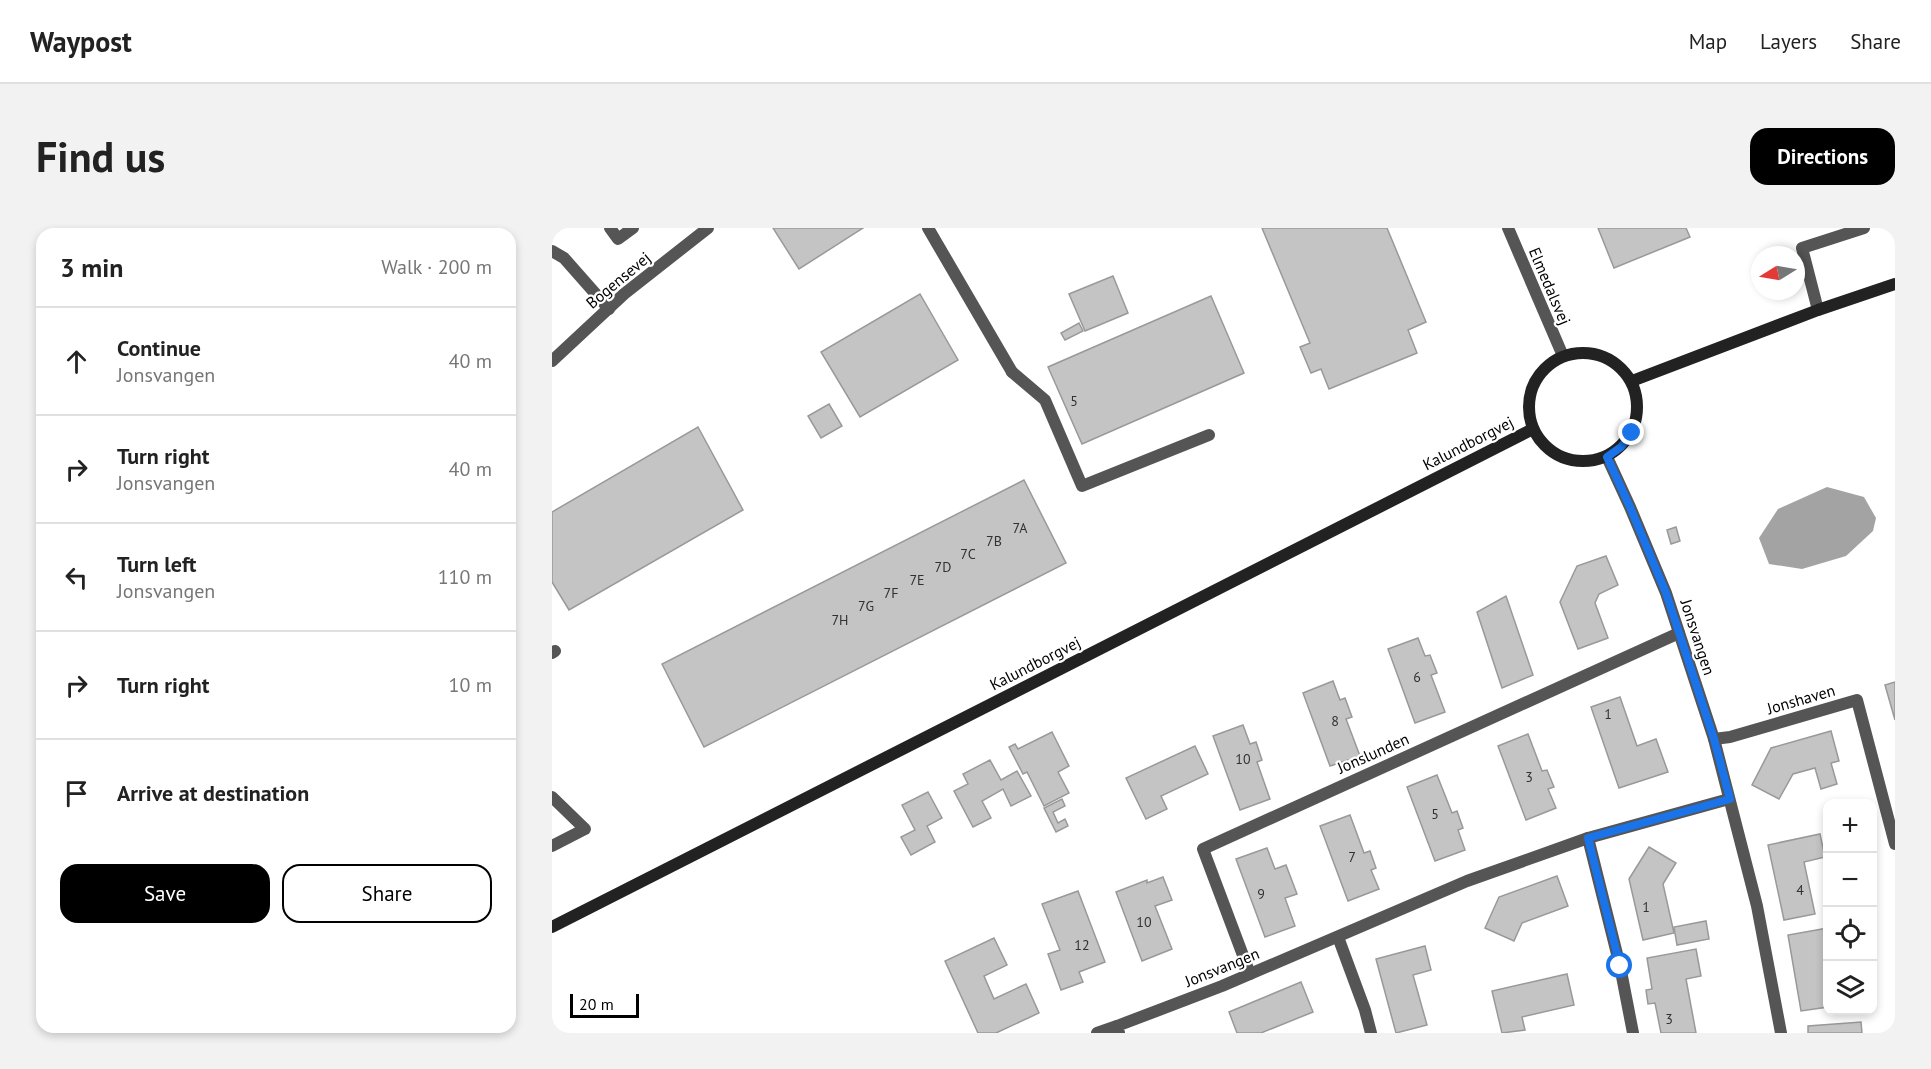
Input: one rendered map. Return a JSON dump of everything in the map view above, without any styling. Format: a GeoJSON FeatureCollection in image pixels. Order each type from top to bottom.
{"type":"FeatureCollection","features":[{"type":"Feature","properties":{"kind":"street"},"geometry":{"type":"LineString","coordinates":[[610,228],[618,239],[633,228]]}},
{"type":"Feature","properties":{"kind":"street","name":"Bogensevej"},"geometry":{"type":"LineString","coordinates":[[552,361],[624,294],[708,228]]}},
{"type":"Feature","properties":{"kind":"street"},"geometry":{"type":"LineString","coordinates":[[928,228],[1012,372],[1045,400],[1082,486],[1209,435]]}},
{"type":"Feature","properties":{"kind":"street","name":"Elmedalsvej"},"geometry":{"type":"LineString","coordinates":[[1508,228],[1563,356]]}},
{"type":"Feature","properties":{"kind":"street"},"geometry":{"type":"LineString","coordinates":[[1818,310],[1802,248],[1864,228]]}},
{"type":"Feature","properties":{"kind":"street"},"geometry":{"type":"LineString","coordinates":[[552,251],[564,258],[609,309]]}},
{"type":"Feature","properties":{"kind":"street"},"geometry":{"type":"LineString","coordinates":[[1632,381],[1818,310],[1895,284]]}},
{"type":"Feature","properties":{"kind":"street"},"geometry":{"type":"LineString","coordinates":[[1579,353],[1594,354],[1609,359],[1622,368],[1632,381],[1637,398],[1638,416],[1632,433],[1621,447],[1607,457],[1590,462],[1572,461],[1556,455],[1542,444],[1533,429],[1529,412],[1530,394],[1537,378],[1548,365],[1563,356],[1579,353]]}},
{"type":"Feature","properties":{"kind":"street","name":"Kalundborgvej"},"geometry":{"type":"LineString","coordinates":[[552,927],[1533,429]]}},
{"type":"Feature","properties":{"kind":"street","name":"Jonsvangen"},"geometry":{"type":"LineString","coordinates":[[1607,457],[1666,593],[1714,739],[1757,906],[1781,1033]]}},
{"type":"Feature","properties":{"kind":"street","name":"Jonslunden"},"geometry":{"type":"LineString","coordinates":[[1250,974],[1203,849],[1679,633]]}},
{"type":"Feature","properties":{"kind":"street","name":"Jonshaven"},"geometry":{"type":"LineString","coordinates":[[1714,739],[1730,737],[1857,700],[1895,844]]}},
{"type":"Feature","properties":{"kind":"street"},"geometry":{"type":"LineString","coordinates":[[552,797],[585,829],[552,846]]}},
{"type":"Feature","properties":{"kind":"street","name":"Jonsvangen"},"geometry":{"type":"LineString","coordinates":[[1097,1033],[1118,1030],[1467,881],[1588,838],[1730,799]]}},
{"type":"Feature","properties":{"kind":"street"},"geometry":{"type":"LineString","coordinates":[[1588,838],[1620,966],[1633,1033]]}},
{"type":"Feature","properties":{"kind":"street"},"geometry":{"type":"LineString","coordinates":[[1338,937],[1365,1010],[1371,1033]]}},
{"type":"Feature","properties":{"kind":"shaded area"},"geometry":{"type":"Polygon","coordinates":[[[1827,487],[1864,497],[1876,518],[1873,531],[1846,556],[1802,569],[1769,564],[1759,538],[1778,509],[1827,487]]]}},
{"type":"Feature","properties":{"kind":"building"},"geometry":{"type":"Polygon","coordinates":[[[773,228],[863,228],[799,269],[773,228]]]}},
{"type":"Feature","properties":{"kind":"building"},"geometry":{"type":"Polygon","coordinates":[[[1262,228],[1387,228],[1426,322],[1408,330],[1417,353],[1329,389],[1321,369],[1311,373],[1300,347],[1310,343],[1262,228]]]}},
{"type":"Feature","properties":{"kind":"building"},"geometry":{"type":"Polygon","coordinates":[[[1598,228],[1686,228],[1690,237],[1614,268],[1598,228]]]}},
{"type":"Feature","properties":{"kind":"building"},"geometry":{"type":"Polygon","coordinates":[[[1113,276],[1128,313],[1085,331],[1069,294],[1113,276]]]}},
{"type":"Feature","properties":{"kind":"building"},"geometry":{"type":"Polygon","coordinates":[[[920,294],[958,360],[860,417],[821,352],[920,294]]]}},
{"type":"Feature","properties":{"kind":"building"},"geometry":{"type":"Polygon","coordinates":[[[1211,296],[1244,373],[1082,444],[1048,367],[1211,296]]]}},
{"type":"Feature","properties":{"kind":"building"},"geometry":{"type":"Polygon","coordinates":[[[1079,323],[1083,331],[1065,340],[1061,333],[1079,323]]]}},
{"type":"Feature","properties":{"kind":"building"},"geometry":{"type":"Polygon","coordinates":[[[829,404],[842,426],[821,438],[808,416],[829,404]]]}},
{"type":"Feature","properties":{"kind":"building"},"geometry":{"type":"Polygon","coordinates":[[[698,427],[743,510],[569,610],[552,582],[552,512],[698,427]]]}},
{"type":"Feature","properties":{"kind":"building"},"geometry":{"type":"Polygon","coordinates":[[[1024,480],[1066,563],[704,747],[662,664],[1024,480]]]}},
{"type":"Feature","properties":{"kind":"building"},"geometry":{"type":"Polygon","coordinates":[[[1676,527],[1680,541],[1671,544],[1667,530],[1676,527]]]}},
{"type":"Feature","properties":{"kind":"building"},"geometry":{"type":"Polygon","coordinates":[[[1606,556],[1618,585],[1599,594],[1595,603],[1608,638],[1578,649],[1560,602],[1577,566],[1606,556]]]}},
{"type":"Feature","properties":{"kind":"building"},"geometry":{"type":"Polygon","coordinates":[[[1506,596],[1533,675],[1502,688],[1477,612],[1506,596]]]}},
{"type":"Feature","properties":{"kind":"building"},"geometry":{"type":"Polygon","coordinates":[[[1418,638],[1425,656],[1430,655],[1437,673],[1431,675],[1445,712],[1415,723],[1388,649],[1418,638]]]}},
{"type":"Feature","properties":{"kind":"building"},"geometry":{"type":"Polygon","coordinates":[[[1333,681],[1340,700],[1345,698],[1352,717],[1346,719],[1360,756],[1330,766],[1303,693],[1333,681]]]}},
{"type":"Feature","properties":{"kind":"building"},"geometry":{"type":"Polygon","coordinates":[[[1895,682],[1895,720],[1885,685],[1895,682]]]}},
{"type":"Feature","properties":{"kind":"building"},"geometry":{"type":"Polygon","coordinates":[[[1620,697],[1637,746],[1656,739],[1668,772],[1619,788],[1591,707],[1620,697]]]}},
{"type":"Feature","properties":{"kind":"building"},"geometry":{"type":"Polygon","coordinates":[[[1243,725],[1250,744],[1256,742],[1262,760],[1257,762],[1270,799],[1240,810],[1213,736],[1243,725]]]}},
{"type":"Feature","properties":{"kind":"building"},"geometry":{"type":"Polygon","coordinates":[[[1831,731],[1839,761],[1831,763],[1837,784],[1821,789],[1815,768],[1793,774],[1779,799],[1752,785],[1771,748],[1831,731]]]}},
{"type":"Feature","properties":{"kind":"building"},"geometry":{"type":"Polygon","coordinates":[[[1052,732],[1069,766],[1058,772],[1069,793],[1044,806],[1027,772],[1023,774],[1009,747],[1015,744],[1018,749],[1052,732]]]}},
{"type":"Feature","properties":{"kind":"building"},"geometry":{"type":"Polygon","coordinates":[[[1528,734],[1542,771],[1547,770],[1554,787],[1548,789],[1556,808],[1526,820],[1498,746],[1528,734]]]}},
{"type":"Feature","properties":{"kind":"building"},"geometry":{"type":"Polygon","coordinates":[[[1195,746],[1208,774],[1161,796],[1167,809],[1146,819],[1126,778],[1195,746]]]}},
{"type":"Feature","properties":{"kind":"building"},"geometry":{"type":"Polygon","coordinates":[[[990,760],[1001,780],[1017,771],[1031,796],[1011,806],[1003,789],[982,801],[991,818],[973,827],[954,791],[968,784],[963,774],[990,760]]]}},
{"type":"Feature","properties":{"kind":"building"},"geometry":{"type":"Polygon","coordinates":[[[1437,775],[1452,813],[1457,811],[1463,828],[1458,830],[1465,850],[1435,861],[1407,787],[1437,775]]]}},
{"type":"Feature","properties":{"kind":"building"},"geometry":{"type":"Polygon","coordinates":[[[928,792],[942,818],[927,826],[935,842],[911,855],[901,837],[915,830],[902,805],[928,792]]]}},
{"type":"Feature","properties":{"kind":"building"},"geometry":{"type":"Polygon","coordinates":[[[1062,799],[1065,806],[1053,812],[1058,823],[1065,819],[1068,826],[1056,832],[1044,808],[1062,799]]]}},
{"type":"Feature","properties":{"kind":"building"},"geometry":{"type":"Polygon","coordinates":[[[1350,815],[1364,853],[1370,851],[1376,868],[1371,870],[1379,889],[1348,901],[1320,826],[1350,815]]]}},
{"type":"Feature","properties":{"kind":"building"},"geometry":{"type":"Polygon","coordinates":[[[1820,834],[1823,857],[1804,862],[1815,914],[1784,920],[1768,845],[1820,834]]]}},
{"type":"Feature","properties":{"kind":"building"},"geometry":{"type":"Polygon","coordinates":[[[1649,847],[1676,863],[1663,884],[1674,933],[1643,940],[1629,879],[1649,847]]]}},
{"type":"Feature","properties":{"kind":"building"},"geometry":{"type":"Polygon","coordinates":[[[1267,848],[1275,869],[1286,865],[1297,894],[1285,898],[1295,926],[1265,937],[1236,859],[1267,848]]]}},
{"type":"Feature","properties":{"kind":"building"},"geometry":{"type":"Polygon","coordinates":[[[1557,876],[1568,906],[1522,923],[1514,941],[1485,928],[1499,897],[1557,876]]]}},
{"type":"Feature","properties":{"kind":"building"},"geometry":{"type":"Polygon","coordinates":[[[1163,877],[1172,900],[1155,906],[1172,949],[1142,961],[1116,892],[1147,880],[1147,883],[1163,877]]]}},
{"type":"Feature","properties":{"kind":"building"},"geometry":{"type":"Polygon","coordinates":[[[1078,891],[1105,962],[1079,972],[1083,982],[1061,990],[1048,954],[1060,950],[1042,904],[1078,891]]]}},
{"type":"Feature","properties":{"kind":"building"},"geometry":{"type":"Polygon","coordinates":[[[1706,921],[1709,939],[1677,945],[1674,927],[1706,921]]]}},
{"type":"Feature","properties":{"kind":"building"},"geometry":{"type":"Polygon","coordinates":[[[1823,929],[1823,1008],[1801,1011],[1788,935],[1823,929]]]}},
{"type":"Feature","properties":{"kind":"building"},"geometry":{"type":"Polygon","coordinates":[[[994,938],[1007,965],[984,976],[994,999],[1026,984],[1039,1013],[996,1033],[978,1033],[945,961],[994,938]]]}},
{"type":"Feature","properties":{"kind":"building"},"geometry":{"type":"Polygon","coordinates":[[[1425,946],[1431,970],[1413,975],[1427,1025],[1396,1033],[1376,959],[1425,946]]]}},
{"type":"Feature","properties":{"kind":"building"},"geometry":{"type":"Polygon","coordinates":[[[1696,949],[1701,976],[1686,979],[1696,1033],[1661,1033],[1655,1003],[1648,1004],[1646,990],[1652,989],[1647,958],[1696,949]]]}},
{"type":"Feature","properties":{"kind":"building"},"geometry":{"type":"Polygon","coordinates":[[[1567,974],[1574,1005],[1522,1017],[1525,1030],[1502,1033],[1492,991],[1567,974]]]}},
{"type":"Feature","properties":{"kind":"building"},"geometry":{"type":"Polygon","coordinates":[[[1301,982],[1313,1012],[1261,1033],[1237,1033],[1229,1012],[1301,982]]]}},
{"type":"Feature","properties":{"kind":"building"},"geometry":{"type":"Polygon","coordinates":[[[1861,1022],[1862,1033],[1808,1033],[1808,1026],[1861,1022]]]}},
{"type":"Feature","properties":{"kind":"route"},"geometry":{"type":"LineString","coordinates":[[1620,966],[1588,838],[1730,799],[1714,739],[1666,593],[1607,457],[1621,447],[1632,433]]}}]}
